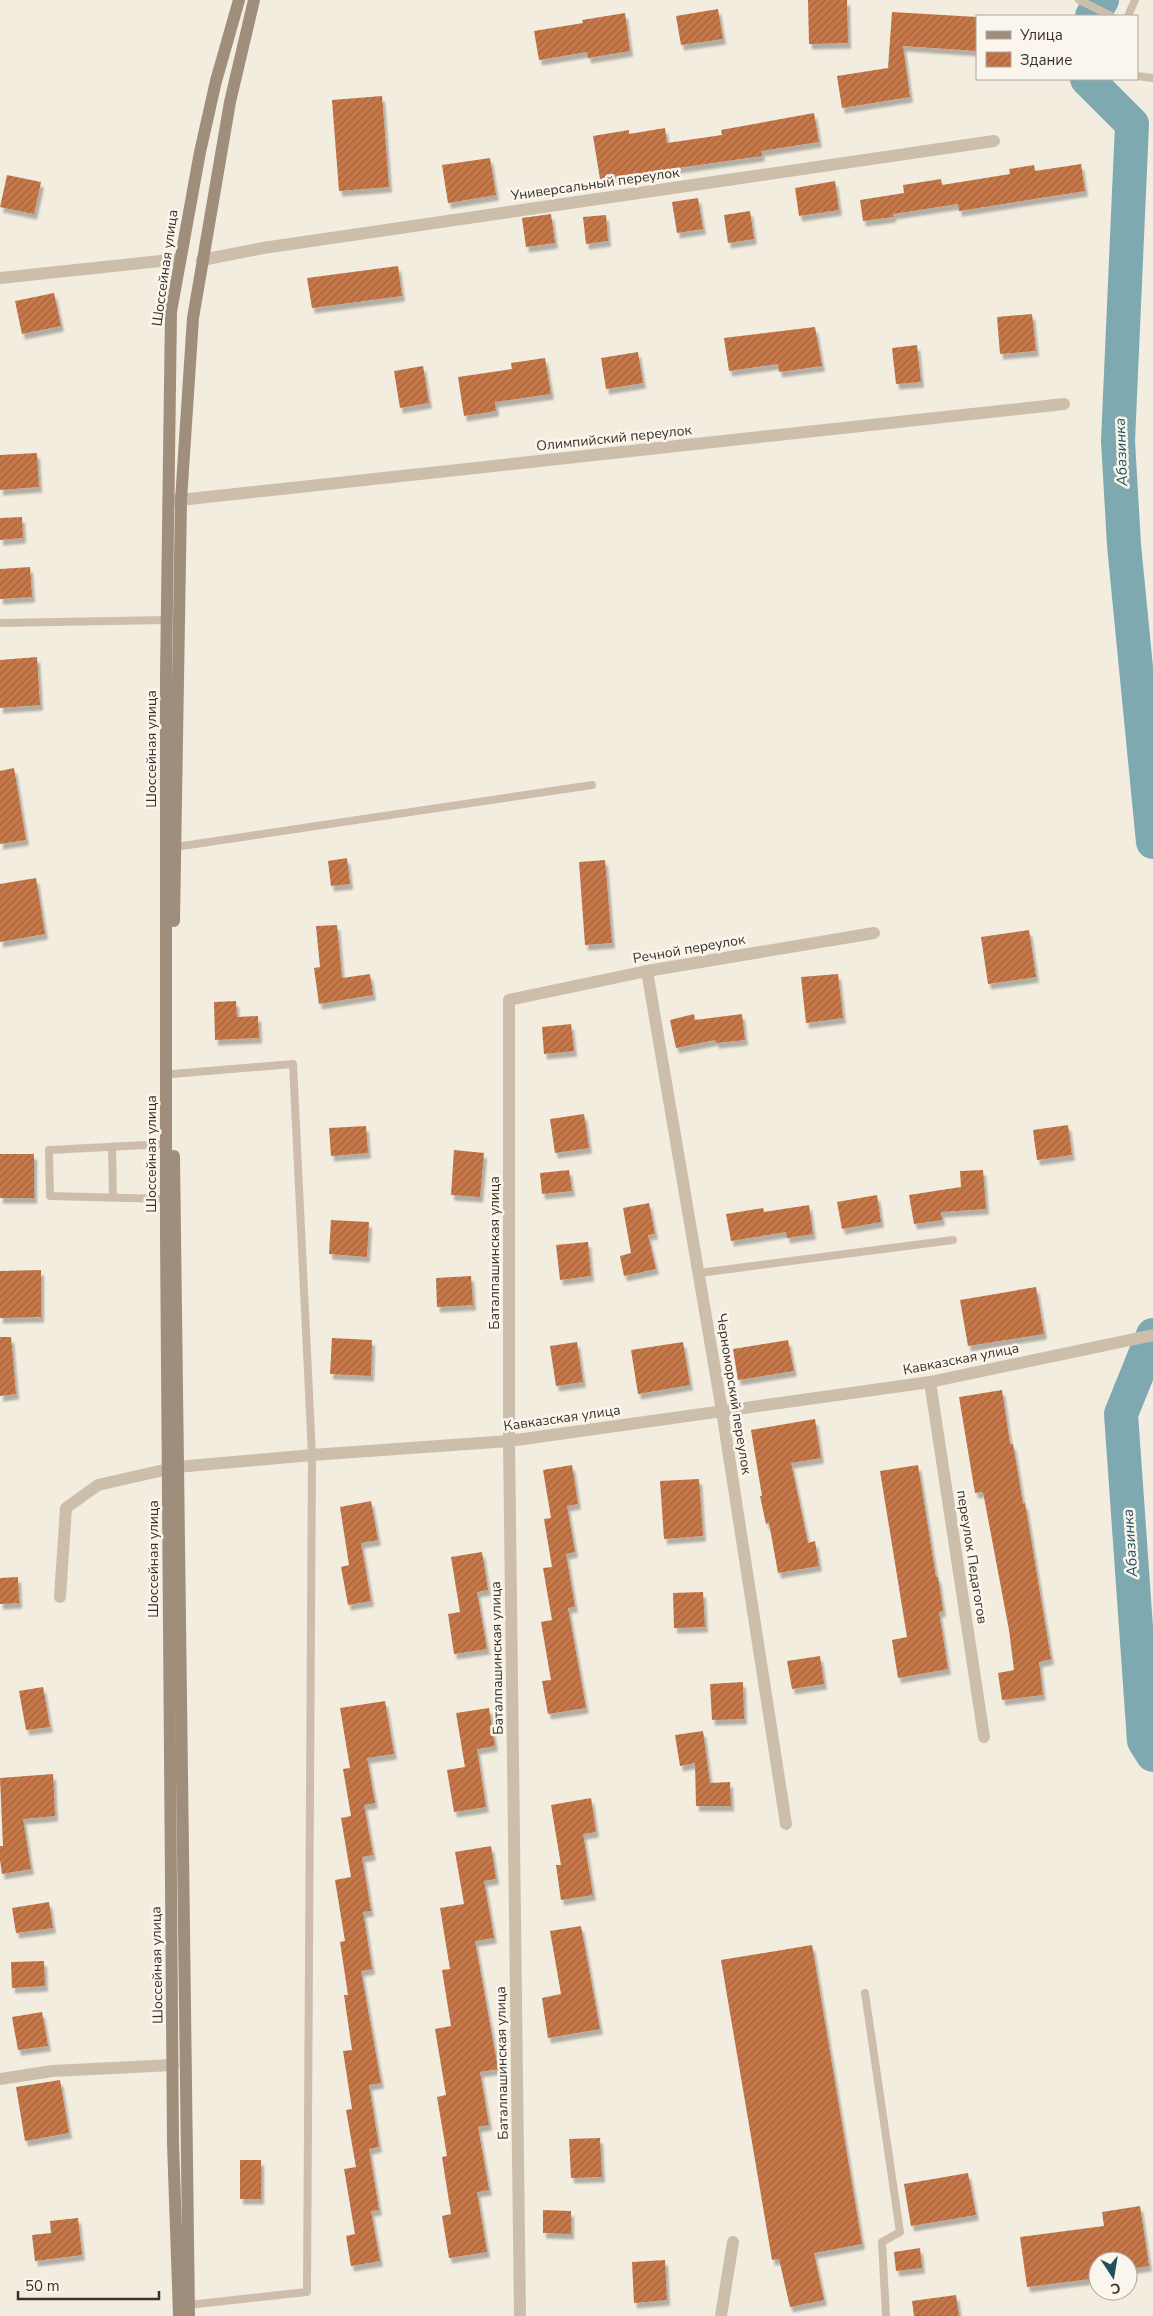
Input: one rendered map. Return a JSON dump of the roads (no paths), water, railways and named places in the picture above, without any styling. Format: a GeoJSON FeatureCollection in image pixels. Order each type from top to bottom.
{"type":"FeatureCollection","features":[{"type":"Feature","properties":{"kind":"main road","name":"Шоссейная улица"},"geometry":{"type":"LineString","coordinates":[[179,2316],[173,2143],[172,1468],[176,1208],[172,1074],[175,847],[174,501],[171,312],[204,134],[239,0]]}},
{"type":"Feature","properties":{"kind":"main road","name":"Шоссейная улица"},"geometry":{"type":"LineString","coordinates":[[188,2311],[166,1199],[166,620],[174,501],[193,318],[230,102],[254,0]]}},
{"type":"Feature","properties":{"kind":"street","name":"Универсальный переулок"},"geometry":{"type":"LineString","coordinates":[[202,260],[263,248],[994,141]]}},
{"type":"Feature","properties":{"kind":"street"},"geometry":{"type":"LineString","coordinates":[[0,278],[180,259]]}},
{"type":"Feature","properties":{"kind":"street","name":"Олимпийский переулок"},"geometry":{"type":"LineString","coordinates":[[174,501],[1064,404]]}},
{"type":"Feature","properties":{"kind":"street","name":"Речной переулок"},"geometry":{"type":"LineString","coordinates":[[509,1000],[647,970],[874,933]]}},
{"type":"Feature","properties":{"kind":"street","name":"Черноморский переулок"},"geometry":{"type":"LineString","coordinates":[[647,970],[722,1411],[786,1824]]}},
{"type":"Feature","properties":{"kind":"street","name":"Баталпашинская улица"},"geometry":{"type":"LineString","coordinates":[[509,1000],[510,1441],[520,2316]]}},
{"type":"Feature","properties":{"kind":"street","name":"Кавказская улица"},"geometry":{"type":"LineString","coordinates":[[60,1597],[66,1508],[98,1485],[172,1468],[312,1455],[510,1441],[930,1382],[1153,1335]]}},
{"type":"Feature","properties":{"kind":"street","name":"переулок Педагогов"},"geometry":{"type":"LineString","coordinates":[[930,1382],[984,1737]]}},
{"type":"Feature","properties":{"kind":"street"},"geometry":{"type":"LineString","coordinates":[[0,2079],[52,2071],[173,2065]]}},
{"type":"Feature","properties":{"kind":"street"},"geometry":{"type":"LineString","coordinates":[[721,2316],[733,2242]]}},
{"type":"Feature","properties":{"kind":"lane"},"geometry":{"type":"LineString","coordinates":[[1079,0],[1109,15]]}},
{"type":"Feature","properties":{"kind":"lane"},"geometry":{"type":"LineString","coordinates":[[1128,15],[1136,0]]}},
{"type":"Feature","properties":{"kind":"lane"},"geometry":{"type":"LineString","coordinates":[[1138,76],[1153,78]]}},
{"type":"Feature","properties":{"kind":"lane"},"geometry":{"type":"LineString","coordinates":[[0,623],[166,620]]}},
{"type":"Feature","properties":{"kind":"lane"},"geometry":{"type":"LineString","coordinates":[[175,847],[592,785]]}},
{"type":"Feature","properties":{"kind":"lane"},"geometry":{"type":"LineString","coordinates":[[172,1074],[293,1064],[312,1455],[307,2292],[188,2311]]}},
{"type":"Feature","properties":{"kind":"lane"},"geometry":{"type":"LineString","coordinates":[[166,1144],[49,1150],[50,1196],[166,1199]]}},
{"type":"Feature","properties":{"kind":"lane"},"geometry":{"type":"LineString","coordinates":[[112,1147],[113,1198]]}},
{"type":"Feature","properties":{"kind":"lane"},"geometry":{"type":"LineString","coordinates":[[699,1273],[953,1240]]}},
{"type":"Feature","properties":{"kind":"lane"},"geometry":{"type":"LineString","coordinates":[[864,1993],[900,2232],[882,2242],[886,2316]]}},
{"type":"Feature","properties":{"kind":"waterway","name":"Абазинка"},"geometry":{"type":"LineString","coordinates":[[1093,15],[1102,0]]}},
{"type":"Feature","properties":{"kind":"waterway","name":"Абазинка"},"geometry":{"type":"LineString","coordinates":[[1088,80],[1132,124],[1118,441],[1124,545],[1153,842]]}},
{"type":"Feature","properties":{"kind":"waterway","name":"Абазинка"},"geometry":{"type":"LineString","coordinates":[[1153,1335],[1121,1414],[1144,1741],[1153,1755]]}}]}
